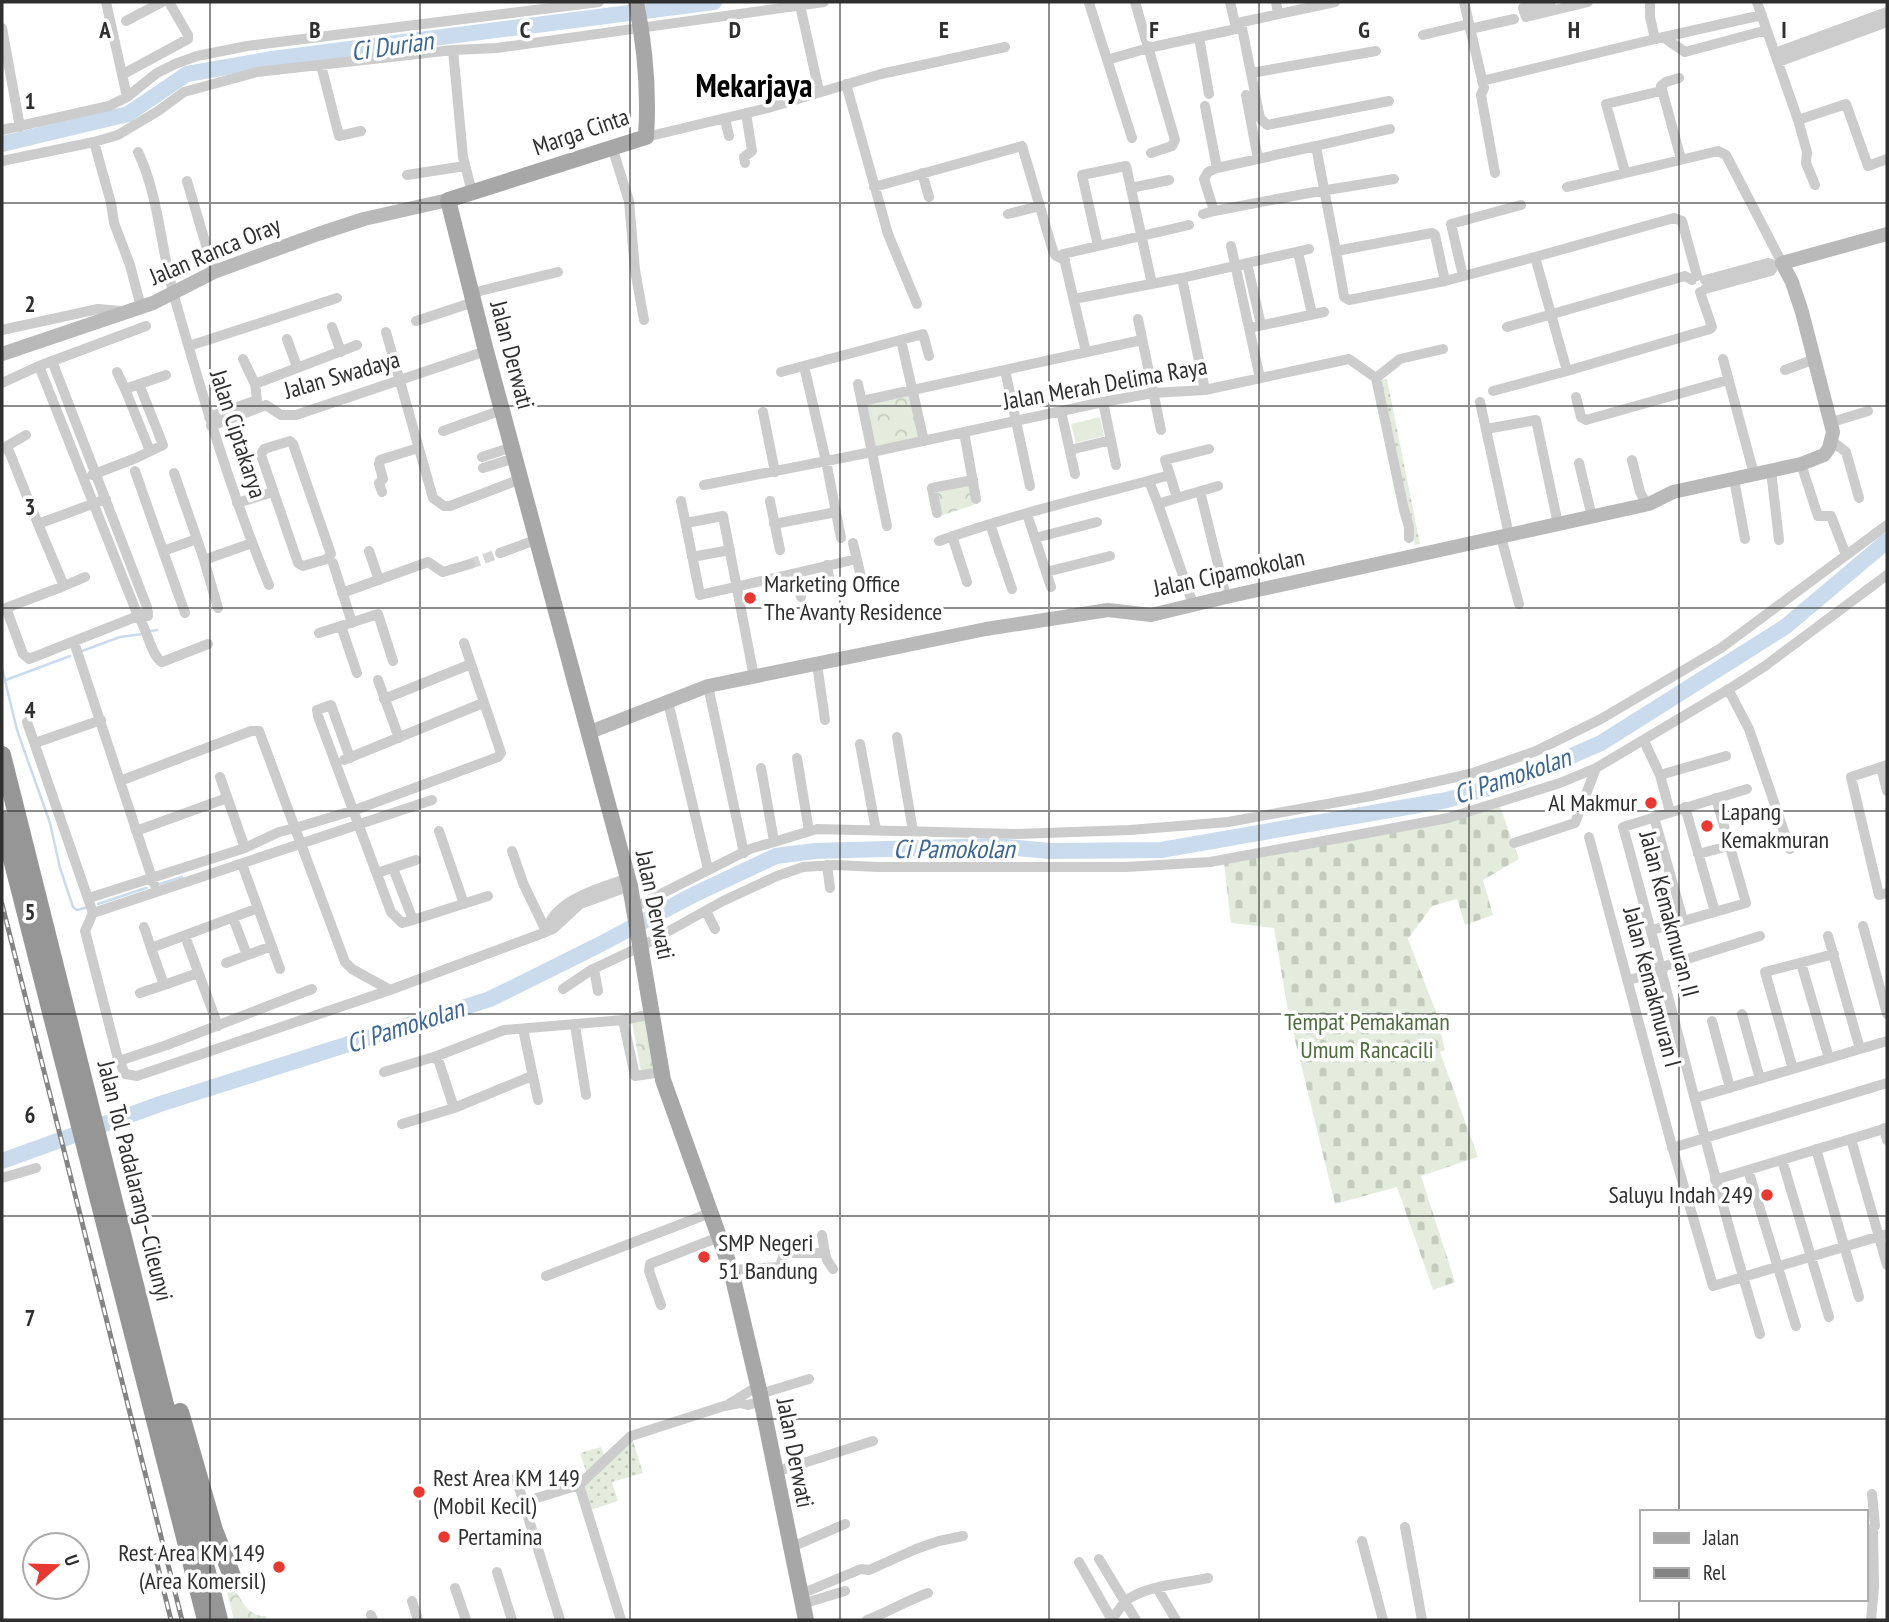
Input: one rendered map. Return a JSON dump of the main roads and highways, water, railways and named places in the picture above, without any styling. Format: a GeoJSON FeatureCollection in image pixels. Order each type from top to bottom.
{"type":"FeatureCollection","features":[{"type":"Feature","properties":{"kind":"highway","name":"Jalan Tol Padalarang–Cileunyi"},"geometry":{"type":"LineString","coordinates":[[2,755],[206,1620]]}},
{"type":"Feature","properties":{"kind":"highway","name":"Jalan Tol Padalarang–Cileunyi"},"geometry":{"type":"LineString","coordinates":[[2,820],[85,1112]]}},
{"type":"Feature","properties":{"kind":"highway","name":"Jalan Tol Padalarang–Cileunyi"},"geometry":{"type":"LineString","coordinates":[[94,1150],[138,1293],[219,1620]]}},
{"type":"Feature","properties":{"kind":"highway"},"geometry":{"type":"LineString","coordinates":[[138,1293],[170,1379],[214,1530],[232,1576]]}},
{"type":"Feature","properties":{"kind":"main road","name":"Marga Cinta"},"geometry":{"type":"LineString","coordinates":[[448,200],[646,137],[648,108],[636,3]]}},
{"type":"Feature","properties":{"kind":"main road","name":"Jalan Derwati"},"geometry":{"type":"LineString","coordinates":[[448,200],[629,882],[662,1072],[731,1270],[760,1394],[803,1606]]}},
{"type":"Feature","properties":{"kind":"waterway","name":"Ci Durian"},"geometry":{"type":"LineString","coordinates":[[2,144],[128,114],[187,74],[272,59],[714,2]]}},
{"type":"Feature","properties":{"kind":"waterway","name":"Ci Pamokolan"},"geometry":{"type":"LineString","coordinates":[[2,1161],[160,1104],[490,999],[693,895],[776,856],[815,851],[996,846],[1049,851],[1161,850],[1447,800],[1519,779],[1601,743],[1785,627],[1887,541]]}},
{"type":"Feature","properties":{"kind":"waterway"},"geometry":{"type":"LineString","coordinates":[[151,631],[157,630]]}},
{"type":"Feature","properties":{"kind":"waterway"},"geometry":{"type":"LineString","coordinates":[[82,651],[120,637],[142,634]]}},
{"type":"Feature","properties":{"kind":"waterway"},"geometry":{"type":"LineString","coordinates":[[6,680],[70,656]]}},
{"type":"Feature","properties":{"kind":"waterway"},"geometry":{"type":"LineString","coordinates":[[2,668],[17,730],[50,823],[60,868],[73,907],[77,910],[85,908]]}},
{"type":"Feature","properties":{"kind":"waterway"},"geometry":{"type":"LineString","coordinates":[[160,884],[182,877]]}},
{"type":"Feature","properties":{"kind":"waterway"},"geometry":{"type":"LineString","coordinates":[[98,904],[146,888]]}},
{"type":"Feature","properties":{"kind":"tunnel"},"geometry":{"type":"LineString","coordinates":[[470,564],[500,553]]}},
{"type":"Feature","properties":{"kind":"railway"},"geometry":{"type":"LineString","coordinates":[[2,904],[182,1620]]}},
{"type":"Feature","properties":{"kind":"railway"},"geometry":{"type":"LineString","coordinates":[[155,1555],[171,1620]]}},
{"type":"Feature","properties":{"kind":"place","name":"Marketing Office The Avanty Residence"},"geometry":{"type":"Point","coordinates":[750,598]}},
{"type":"Feature","properties":{"kind":"place","name":"Al Makmur"},"geometry":{"type":"Point","coordinates":[1651,803]}},
{"type":"Feature","properties":{"kind":"place","name":"Lapang Kemakmuran"},"geometry":{"type":"Point","coordinates":[1707,826]}},
{"type":"Feature","properties":{"kind":"place","name":"Saluyu Indah 249"},"geometry":{"type":"Point","coordinates":[1767,1195]}},
{"type":"Feature","properties":{"kind":"place","name":"SMP Negeri 51 Bandung"},"geometry":{"type":"Point","coordinates":[704,1257]}},
{"type":"Feature","properties":{"kind":"place","name":"Rest Area KM 149 (Mobil Kecil)"},"geometry":{"type":"Point","coordinates":[419,1492]}},
{"type":"Feature","properties":{"kind":"place","name":"Pertamina"},"geometry":{"type":"Point","coordinates":[444,1537]}},
{"type":"Feature","properties":{"kind":"place","name":"Rest Area KM 149 (Area Komersil)"},"geometry":{"type":"Point","coordinates":[279,1567]}},
{"type":"Feature","properties":{"kind":"district","name":"Mekarjaya"},"geometry":{"type":"Point","coordinates":[754,86]}},
{"type":"Feature","properties":{"kind":"park label","name":"Tempat Pemakaman Umum Rancacili"},"geometry":{"type":"Point","coordinates":[1367,1036]}}]}
